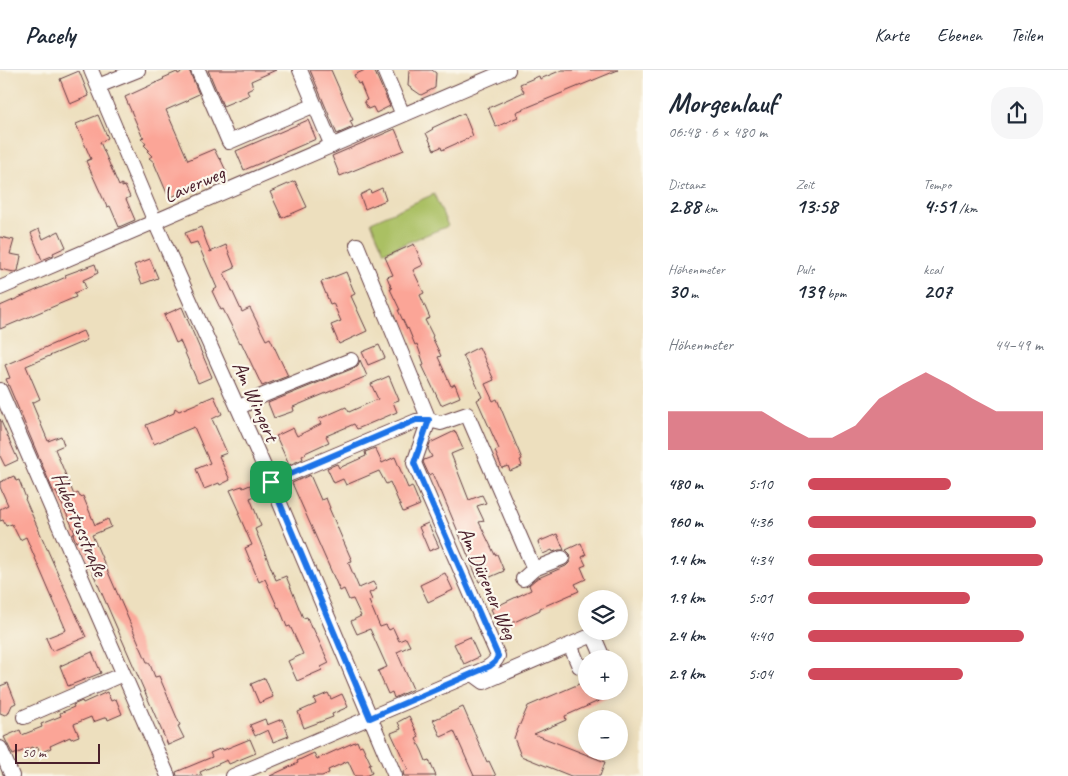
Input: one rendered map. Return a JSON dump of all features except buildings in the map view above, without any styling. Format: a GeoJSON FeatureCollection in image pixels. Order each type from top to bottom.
{"type":"FeatureCollection","features":[{"type":"Feature","properties":{"kind":"street","name":"Am Wingert"},"geometry":{"type":"LineString","coordinates":[[91,70],[155,222],[271,482],[395,776]]}},
{"type":"Feature","properties":{"kind":"street"},"geometry":{"type":"LineString","coordinates":[[98,86],[138,70]]}},
{"type":"Feature","properties":{"kind":"street"},"geometry":{"type":"LineString","coordinates":[[198,70],[229,142],[315,105]]}},
{"type":"Feature","properties":{"kind":"street"},"geometry":{"type":"LineString","coordinates":[[300,70],[332,146]]}},
{"type":"Feature","properties":{"kind":"street"},"geometry":{"type":"LineString","coordinates":[[384,70],[403,115]]}},
{"type":"Feature","properties":{"kind":"street","name":"Laverweg"},"geometry":{"type":"LineString","coordinates":[[0,288],[508,70]]}},
{"type":"Feature","properties":{"kind":"street"},"geometry":{"type":"LineString","coordinates":[[357,245],[429,420]]}},
{"type":"Feature","properties":{"kind":"street"},"geometry":{"type":"LineString","coordinates":[[238,408],[352,360]]}},
{"type":"Feature","properties":{"kind":"street","name":"Hubertusstraße"},"geometry":{"type":"LineString","coordinates":[[0,390],[168,776]]}},
{"type":"Feature","properties":{"kind":"street"},"geometry":{"type":"LineString","coordinates":[[271,482],[416,420],[442,423],[467,414],[534,570]]}},
{"type":"Feature","properties":{"kind":"street","name":"Am Dürener Weg"},"geometry":{"type":"LineString","coordinates":[[233,776],[473,674],[495,662],[498,656],[414,463],[429,420]]}},
{"type":"Feature","properties":{"kind":"street","name":"Am Dürener Weg"},"geometry":{"type":"LineString","coordinates":[[524,579],[534,570],[562,558]]}},
{"type":"Feature","properties":{"kind":"street"},"geometry":{"type":"LineString","coordinates":[[473,674],[484,682],[588,636],[594,637],[600,650]]}},
{"type":"Feature","properties":{"kind":"street"},"geometry":{"type":"LineString","coordinates":[[570,645],[578,664]]}},
{"type":"Feature","properties":{"kind":"street"},"geometry":{"type":"LineString","coordinates":[[24,716],[123,674]]}},
{"type":"Feature","properties":{"kind":"street"},"geometry":{"type":"LineString","coordinates":[[0,748],[12,776]]}},
{"type":"Feature","properties":{"kind":"green space"},"geometry":{"type":"Polygon","coordinates":[[[434,194],[448,226],[384,252],[371,222],[434,194]]]}},
{"type":"Feature","properties":{"kind":"route"},"geometry":{"type":"LineString","coordinates":[[416,420],[429,420],[414,463],[498,656],[495,662],[468,676],[370,718],[271,482],[416,420]]}}]}
